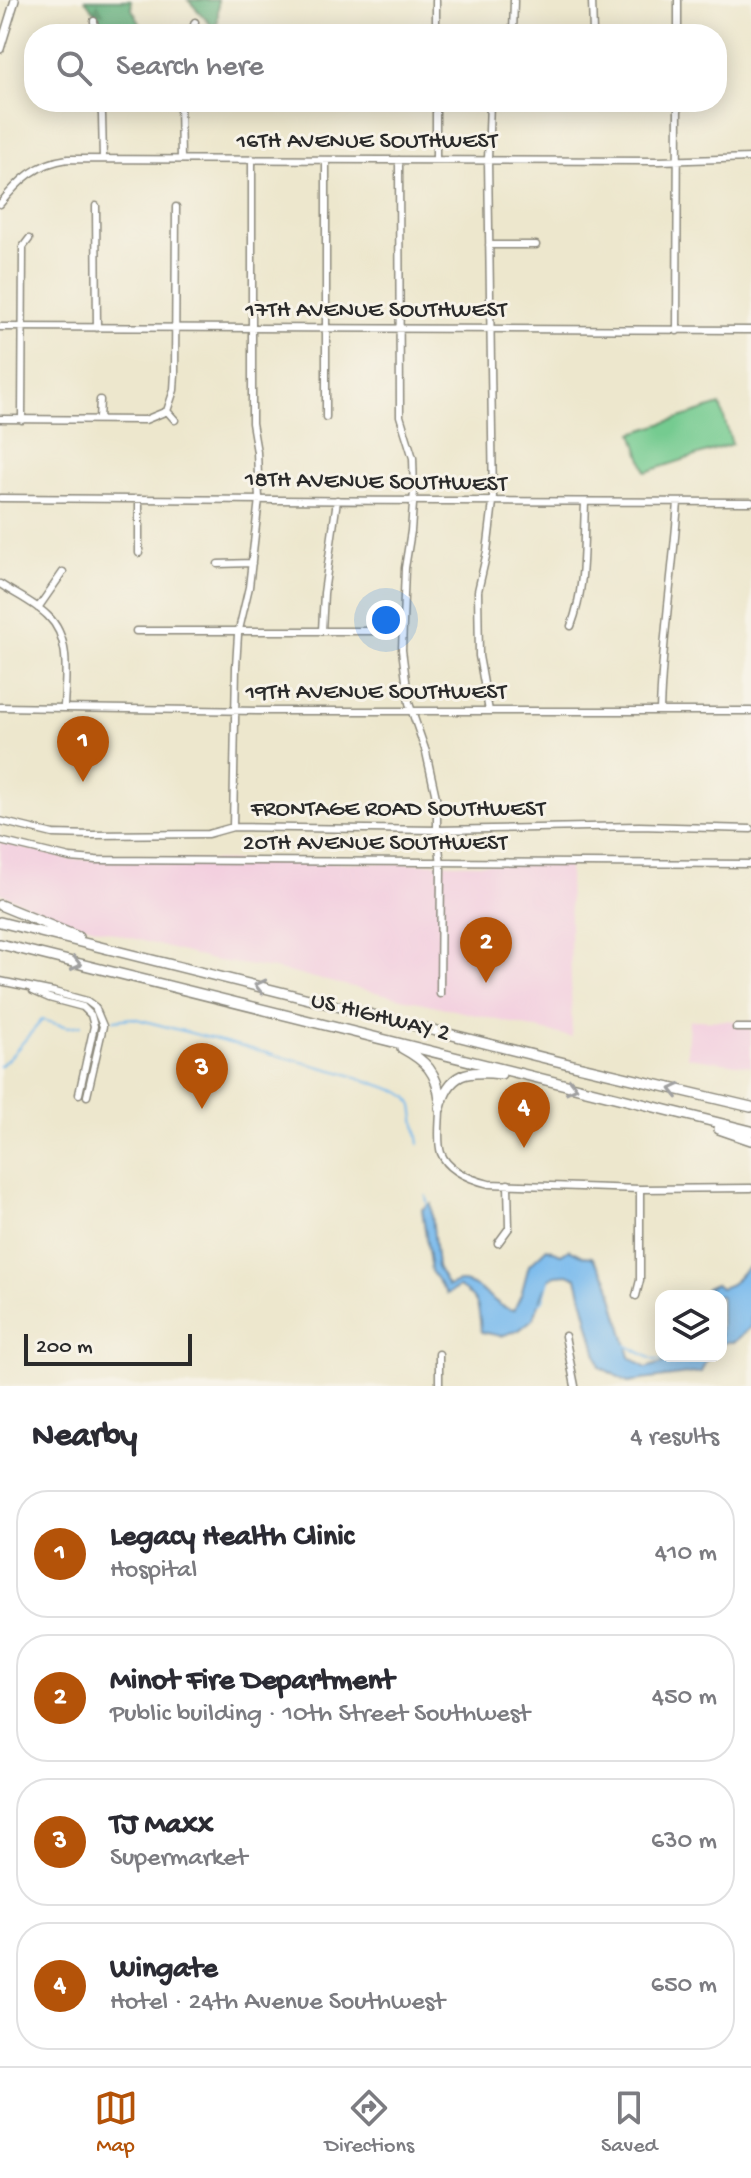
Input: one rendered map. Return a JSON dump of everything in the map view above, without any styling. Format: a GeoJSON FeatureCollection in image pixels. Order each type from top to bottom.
{"type":"FeatureCollection","features":[{"type":"Feature","properties":{"kind":"highway"},"geometry":{"type":"LineString","coordinates":[[0,905],[134,957]]}},
{"type":"Feature","properties":{"kind":"highway","name":"US HIGHWAY 2"},"geometry":{"type":"LineString","coordinates":[[0,922],[751,1107]]}},
{"type":"Feature","properties":{"kind":"highway","name":"US HIGHWAY 2"},"geometry":{"type":"LineString","coordinates":[[0,944],[751,1131]]}},
{"type":"Feature","properties":{"kind":"highway"},"geometry":{"type":"LineString","coordinates":[[383,1039],[429,1066],[437,1081],[440,1108]]}},
{"type":"Feature","properties":{"kind":"highway"},"geometry":{"type":"LineString","coordinates":[[440,1108],[444,1092],[453,1080],[465,1074],[489,1073],[540,1079]]}},
{"type":"Feature","properties":{"kind":"highway"},"geometry":{"type":"LineString","coordinates":[[671,1111],[751,1140]]}},
{"type":"Feature","properties":{"kind":"main road"},"geometry":{"type":"LineString","coordinates":[[0,49],[15,0]]}},
{"type":"Feature","properties":{"kind":"street"},"geometry":{"type":"LineString","coordinates":[[436,0],[436,24]]}},
{"type":"Feature","properties":{"kind":"street"},"geometry":{"type":"LineString","coordinates":[[513,24],[514,0]]}},
{"type":"Feature","properties":{"kind":"street"},"geometry":{"type":"LineString","coordinates":[[592,0],[593,24]]}},
{"type":"Feature","properties":{"kind":"street"},"geometry":{"type":"LineString","coordinates":[[678,0],[678,24]]}},
{"type":"Feature","properties":{"kind":"street"},"geometry":{"type":"LineString","coordinates":[[102,112],[103,159]]}},
{"type":"Feature","properties":{"kind":"street"},"geometry":{"type":"LineString","coordinates":[[180,112],[181,159]]}},
{"type":"Feature","properties":{"kind":"street"},"geometry":{"type":"LineString","coordinates":[[436,112],[436,160]]}},
{"type":"Feature","properties":{"kind":"street"},"geometry":{"type":"LineString","coordinates":[[489,711],[479,656],[478,591],[493,502],[490,112]]}},
{"type":"Feature","properties":{"kind":"street"},"geometry":{"type":"LineString","coordinates":[[677,331],[678,112]]}},
{"type":"Feature","properties":{"kind":"street","name":"16TH AVENUE SOUTHWEST"},"geometry":{"type":"LineString","coordinates":[[0,204],[15,185],[36,168],[52,161],[68,159],[677,161],[751,158]]}},
{"type":"Feature","properties":{"kind":"street"},"geometry":{"type":"LineString","coordinates":[[233,827],[239,631],[252,563],[259,499],[252,423],[252,159]]}},
{"type":"Feature","properties":{"kind":"street"},"geometry":{"type":"LineString","coordinates":[[326,160],[326,417]]}},
{"type":"Feature","properties":{"kind":"street"},"geometry":{"type":"LineString","coordinates":[[399,160],[400,416],[413,458],[413,501],[402,631],[404,672],[411,711],[433,777],[437,802],[441,864],[440,994]]}},
{"type":"Feature","properties":{"kind":"street"},"geometry":{"type":"LineString","coordinates":[[96,206],[97,328]]}},
{"type":"Feature","properties":{"kind":"street"},"geometry":{"type":"LineString","coordinates":[[0,419],[145,420],[167,411],[174,390],[175,373],[176,207]]}},
{"type":"Feature","properties":{"kind":"street"},"geometry":{"type":"LineString","coordinates":[[22,420],[23,247],[29,239]]}},
{"type":"Feature","properties":{"kind":"street"},"geometry":{"type":"LineString","coordinates":[[489,245],[536,245]]}},
{"type":"Feature","properties":{"kind":"street","name":"17TH AVENUE SOUTHWEST"},"geometry":{"type":"LineString","coordinates":[[0,327],[751,330]]}},
{"type":"Feature","properties":{"kind":"street"},"geometry":{"type":"LineString","coordinates":[[99,419],[100,400]]}},
{"type":"Feature","properties":{"kind":"street"},"geometry":{"type":"LineString","coordinates":[[167,411],[175,420]]}},
{"type":"Feature","properties":{"kind":"street","name":"18TH AVENUE SOUTHWEST"},"geometry":{"type":"LineString","coordinates":[[0,498],[751,502]]}},
{"type":"Feature","properties":{"kind":"street"},"geometry":{"type":"LineString","coordinates":[[139,499],[139,553]]}},
{"type":"Feature","properties":{"kind":"street"},"geometry":{"type":"LineString","coordinates":[[322,631],[337,500]]}},
{"type":"Feature","properties":{"kind":"street"},"geometry":{"type":"LineString","coordinates":[[660,711],[678,502]]}},
{"type":"Feature","properties":{"kind":"street"},"geometry":{"type":"LineString","coordinates":[[571,626],[579,599],[585,503]]}},
{"type":"Feature","properties":{"kind":"street"},"geometry":{"type":"LineString","coordinates":[[218,564],[252,563]]}},
{"type":"Feature","properties":{"kind":"street"},"geometry":{"type":"LineString","coordinates":[[38,608],[63,572]]}},
{"type":"Feature","properties":{"kind":"street"},"geometry":{"type":"LineString","coordinates":[[0,584],[48,615],[58,629],[64,647],[64,707]]}},
{"type":"Feature","properties":{"kind":"street"},"geometry":{"type":"LineString","coordinates":[[136,631],[402,631]]}},
{"type":"Feature","properties":{"kind":"street","name":"19TH AVENUE SOUTHWEST"},"geometry":{"type":"LineString","coordinates":[[0,707],[751,711]]}},
{"type":"Feature","properties":{"kind":"street","name":"FRONTAGE ROAD SOUTHWEST"},"geometry":{"type":"LineString","coordinates":[[0,821],[53,834],[92,835],[208,834],[233,827],[437,830],[639,826],[751,829]]}},
{"type":"Feature","properties":{"kind":"street","name":"20TH AVENUE SOUTHWEST"},"geometry":{"type":"LineString","coordinates":[[0,841],[70,858],[96,860],[751,864]]}},
{"type":"Feature","properties":{"kind":"street"},"geometry":{"type":"LineString","coordinates":[[0,981],[83,1007],[91,1015],[94,1026],[83,1095]]}},
{"type":"Feature","properties":{"kind":"street"},"geometry":{"type":"LineString","coordinates":[[736,1028],[751,1028]]}},
{"type":"Feature","properties":{"kind":"street"},"geometry":{"type":"LineString","coordinates":[[440,1108],[440,1152],[446,1162],[472,1179],[489,1184],[640,1189],[751,1188]]}},
{"type":"Feature","properties":{"kind":"street"},"geometry":{"type":"LineString","coordinates":[[498,1243],[509,1228],[508,1184]]}},
{"type":"Feature","properties":{"kind":"street"},"geometry":{"type":"LineString","coordinates":[[636,1296],[640,1280],[640,1189]]}},
{"type":"Feature","properties":{"kind":"street"},"geometry":{"type":"LineString","coordinates":[[565,1336],[575,1386]]}},
{"type":"Feature","properties":{"kind":"street"},"geometry":{"type":"LineString","coordinates":[[439,1354],[439,1386]]}},
{"type":"Feature","properties":{"kind":"shaded area"},"geometry":{"type":"Polygon","coordinates":[[[0,842],[68,859],[569,865],[572,1037],[274,969],[212,960],[59,918],[0,893],[0,842]]]}},
{"type":"Feature","properties":{"kind":"shaded area"},"geometry":{"type":"Polygon","coordinates":[[[689,1020],[751,1021],[751,1066],[687,1057],[689,1020]]]}},
{"type":"Feature","properties":{"kind":"green space"},"geometry":{"type":"Polygon","coordinates":[[[85,0],[131,0],[140,24],[101,24],[85,0]]]}},
{"type":"Feature","properties":{"kind":"green space"},"geometry":{"type":"Polygon","coordinates":[[[188,0],[218,0],[218,22],[210,24],[188,0]]]}},
{"type":"Feature","properties":{"kind":"green space"},"geometry":{"type":"Polygon","coordinates":[[[720,405],[732,444],[646,472],[633,433],[720,405]]]}},
{"type":"Feature","properties":{"kind":"water"},"geometry":{"type":"Polygon","coordinates":[[[431,1204],[437,1267],[448,1286],[458,1282],[468,1283],[500,1305],[514,1310],[529,1265],[547,1248],[561,1254],[569,1249],[592,1257],[608,1279],[630,1357],[646,1368],[665,1362],[705,1362],[701,1372],[628,1382],[600,1367],[577,1278],[568,1274],[549,1279],[533,1319],[519,1330],[501,1336],[481,1332],[479,1311],[471,1296],[459,1287],[447,1294],[431,1271],[422,1209],[431,1204]]]}},
{"type":"Feature","properties":{"kind":"water"},"geometry":{"type":"Polygon","coordinates":[[[751,1266],[751,1327],[734,1342],[727,1342],[727,1290],[705,1290],[715,1284],[720,1288],[727,1286],[751,1266]]]}},
{"type":"Feature","properties":{"kind":"waterway"},"geometry":{"type":"LineString","coordinates":[[114,1020],[133,1018],[344,1073],[400,1092],[408,1097],[413,1106],[419,1144]]}},
{"type":"Feature","properties":{"kind":"waterway"},"geometry":{"type":"LineString","coordinates":[[0,1066],[42,1020],[68,1027],[81,1025]]}},
{"type":"Feature","properties":{"kind":"waterway"},"geometry":{"type":"LineString","coordinates":[[426,1196],[428,1206]]}},
{"type":"Feature","properties":{"kind":"waterway"},"geometry":{"type":"LineString","coordinates":[[540,1303],[549,1280]]}},
{"type":"Feature","properties":{"kind":"waterway"},"geometry":{"type":"LineString","coordinates":[[626,1345],[655,1360]]}},
{"type":"Feature","properties":{"kind":"place","name":"Legacy Health Clinic"},"geometry":{"type":"Point","coordinates":[83,782]}},
{"type":"Feature","properties":{"kind":"place","name":"Minot Fire Department"},"geometry":{"type":"Point","coordinates":[486,983]}},
{"type":"Feature","properties":{"kind":"place","name":"TJ Maxx"},"geometry":{"type":"Point","coordinates":[202,1109]}},
{"type":"Feature","properties":{"kind":"place","name":"Wingate"},"geometry":{"type":"Point","coordinates":[524,1148]}}]}
